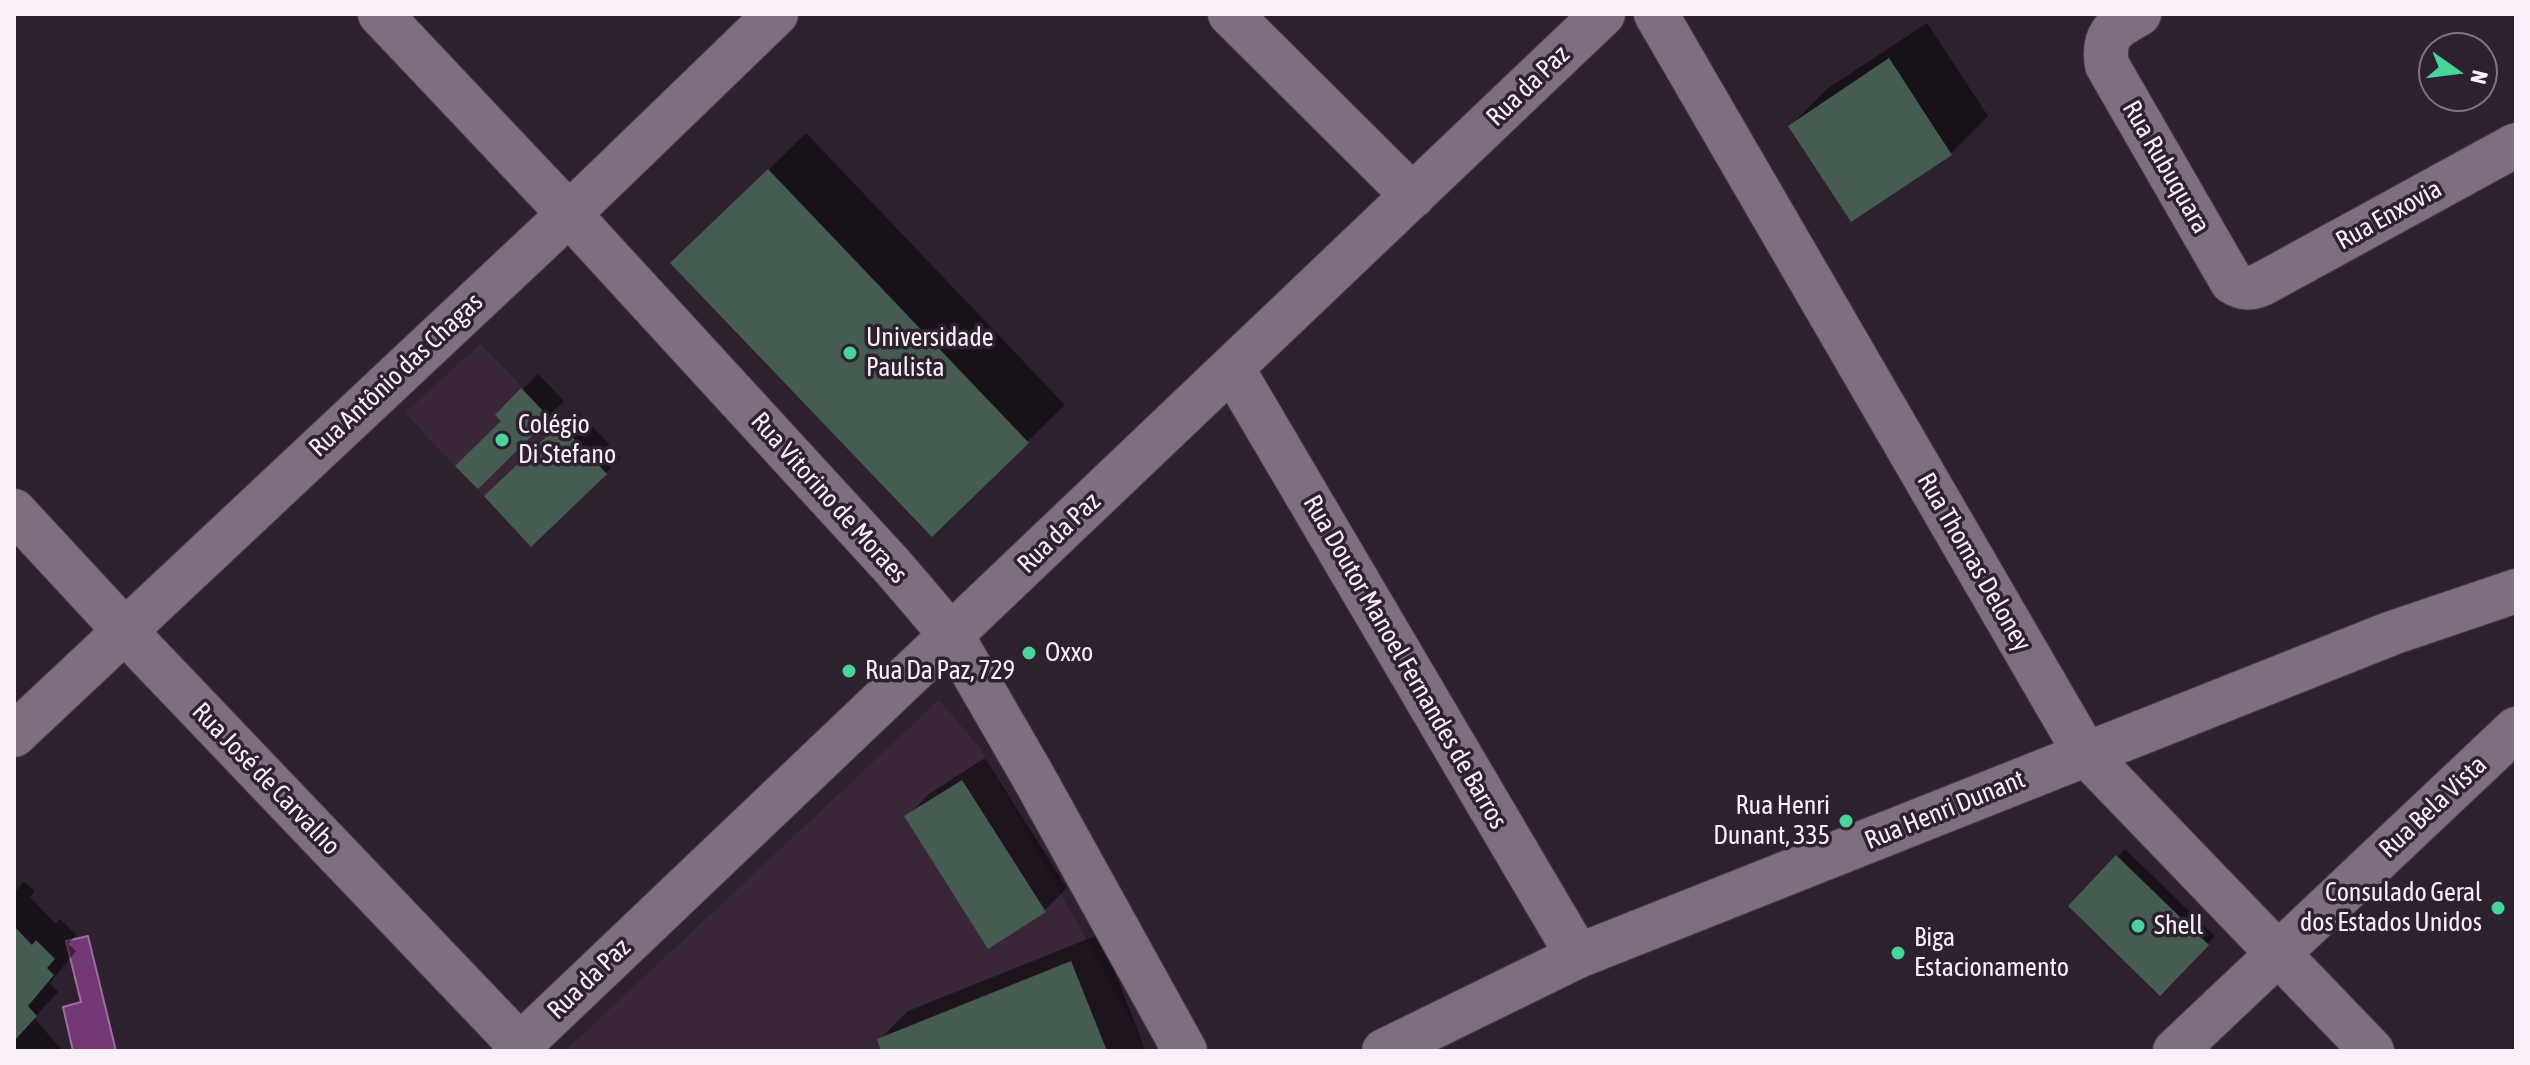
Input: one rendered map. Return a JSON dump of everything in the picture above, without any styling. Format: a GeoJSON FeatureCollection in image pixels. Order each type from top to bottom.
{"type":"FeatureCollection","features":[{"type":"Feature","properties":{"kind":"street","name":"Rua Vitorino de Moraes"},"geometry":{"type":"LineString","coordinates":[[380,14],[569,214],[893,567],[952,636],[1185,1051]]}},
{"type":"Feature","properties":{"kind":"street","name":"Rua Antônio das Chagas"},"geometry":{"type":"LineString","coordinates":[[14,735],[569,214],[776,14]]}},
{"type":"Feature","properties":{"kind":"street"},"geometry":{"type":"LineString","coordinates":[[1230,14],[1413,196]]}},
{"type":"Feature","properties":{"kind":"street","name":"Rua da Paz"},"geometry":{"type":"LineString","coordinates":[[517,1048],[1603,14]]}},
{"type":"Feature","properties":{"kind":"street","name":"Rua Thomas Deloney"},"geometry":{"type":"LineString","coordinates":[[1656,14],[2085,753],[2372,1051]]}},
{"type":"Feature","properties":{"kind":"street","name":"Rua Rubuquara"},"geometry":{"type":"LineString","coordinates":[[2130,19],[2108,36],[2105,50],[2107,65],[2232,282],[2251,289],[2262,284]]}},
{"type":"Feature","properties":{"kind":"street","name":"Rua Enxovia"},"geometry":{"type":"LineString","coordinates":[[2262,284],[2516,145]]}},
{"type":"Feature","properties":{"kind":"street","name":"Rua Doutor Manoel Fernandes de Barros"},"geometry":{"type":"LineString","coordinates":[[1232,368],[1578,956]]}},
{"type":"Feature","properties":{"kind":"street","name":"Rua José de Carvalho"},"geometry":{"type":"LineString","coordinates":[[14,511],[517,1048]]}},
{"type":"Feature","properties":{"kind":"street","name":"Rua Henri Dunant"},"geometry":{"type":"LineString","coordinates":[[1384,1051],[1578,956],[2392,633],[2516,591]]}},
{"type":"Feature","properties":{"kind":"street","name":"Rua Bela Vista"},"geometry":{"type":"LineString","coordinates":[[2175,1051],[2516,729]]}},
{"type":"Feature","properties":{"kind":"shaded area","name":"Colégio Di Stefano"},"geometry":{"type":"Polygon","coordinates":[[[480,344],[607,474],[531,547],[405,413],[480,344]]]}},
{"type":"Feature","properties":{"kind":"shaded area"},"geometry":{"type":"Polygon","coordinates":[[[939,700],[980,748],[1148,1051],[565,1051],[939,700]]]}},
{"type":"Feature","properties":{"kind":"shaded area"},"geometry":{"type":"Polygon","coordinates":[[[88,936],[116,1051],[73,1051],[63,1007],[81,1002],[66,941],[88,936]]]}},
{"type":"Feature","properties":{"kind":"building"},"geometry":{"type":"Polygon","coordinates":[[[1889,58],[1952,155],[1851,222],[1788,126],[1889,58]]]}},
{"type":"Feature","properties":{"kind":"building","name":"Universidade Paulista"},"geometry":{"type":"Polygon","coordinates":[[[768,169],[1029,443],[932,537],[670,263],[768,169]]]}},
{"type":"Feature","properties":{"kind":"building"},"geometry":{"type":"Polygon","coordinates":[[[521,388],[550,418],[478,489],[455,466],[501,421],[495,415],[521,388]]]}},
{"type":"Feature","properties":{"kind":"building"},"geometry":{"type":"Polygon","coordinates":[[[560,424],[607,474],[531,547],[484,496],[560,424]]]}},
{"type":"Feature","properties":{"kind":"building"},"geometry":{"type":"Polygon","coordinates":[[[962,780],[1046,912],[988,949],[904,816],[962,780]]]}},
{"type":"Feature","properties":{"kind":"building","name":"Shell"},"geometry":{"type":"Polygon","coordinates":[[[2116,855],[2209,945],[2160,996],[2068,906],[2116,855]]]}},
{"type":"Feature","properties":{"kind":"building"},"geometry":{"type":"Polygon","coordinates":[[[14,926],[32,945],[36,940],[55,959],[47,968],[54,975],[28,1006],[37,1016],[14,1041],[14,926]]]}},
{"type":"Feature","properties":{"kind":"building"},"geometry":{"type":"Polygon","coordinates":[[[1071,961],[1107,1051],[881,1051],[877,1039],[1071,961]]]}},
{"type":"Feature","properties":{"kind":"place","name":"Universidade Paulista"},"geometry":{"type":"Point","coordinates":[850,353]}},
{"type":"Feature","properties":{"kind":"place","name":"Colégio Di Stefano"},"geometry":{"type":"Point","coordinates":[502,440]}},
{"type":"Feature","properties":{"kind":"place","name":"Oxxo"},"geometry":{"type":"Point","coordinates":[1029,653]}},
{"type":"Feature","properties":{"kind":"place","name":"Rua Da Paz, 729"},"geometry":{"type":"Point","coordinates":[849,671]}},
{"type":"Feature","properties":{"kind":"place","name":"Rua Henri Dunant, 335"},"geometry":{"type":"Point","coordinates":[1846,821]}},
{"type":"Feature","properties":{"kind":"place","name":"Consulado Geral dos Estados Unidos"},"geometry":{"type":"Point","coordinates":[2498,908]}},
{"type":"Feature","properties":{"kind":"place","name":"Shell"},"geometry":{"type":"Point","coordinates":[2138,926]}},
{"type":"Feature","properties":{"kind":"place","name":"Biga Estacionamento"},"geometry":{"type":"Point","coordinates":[1898,953]}}]}
